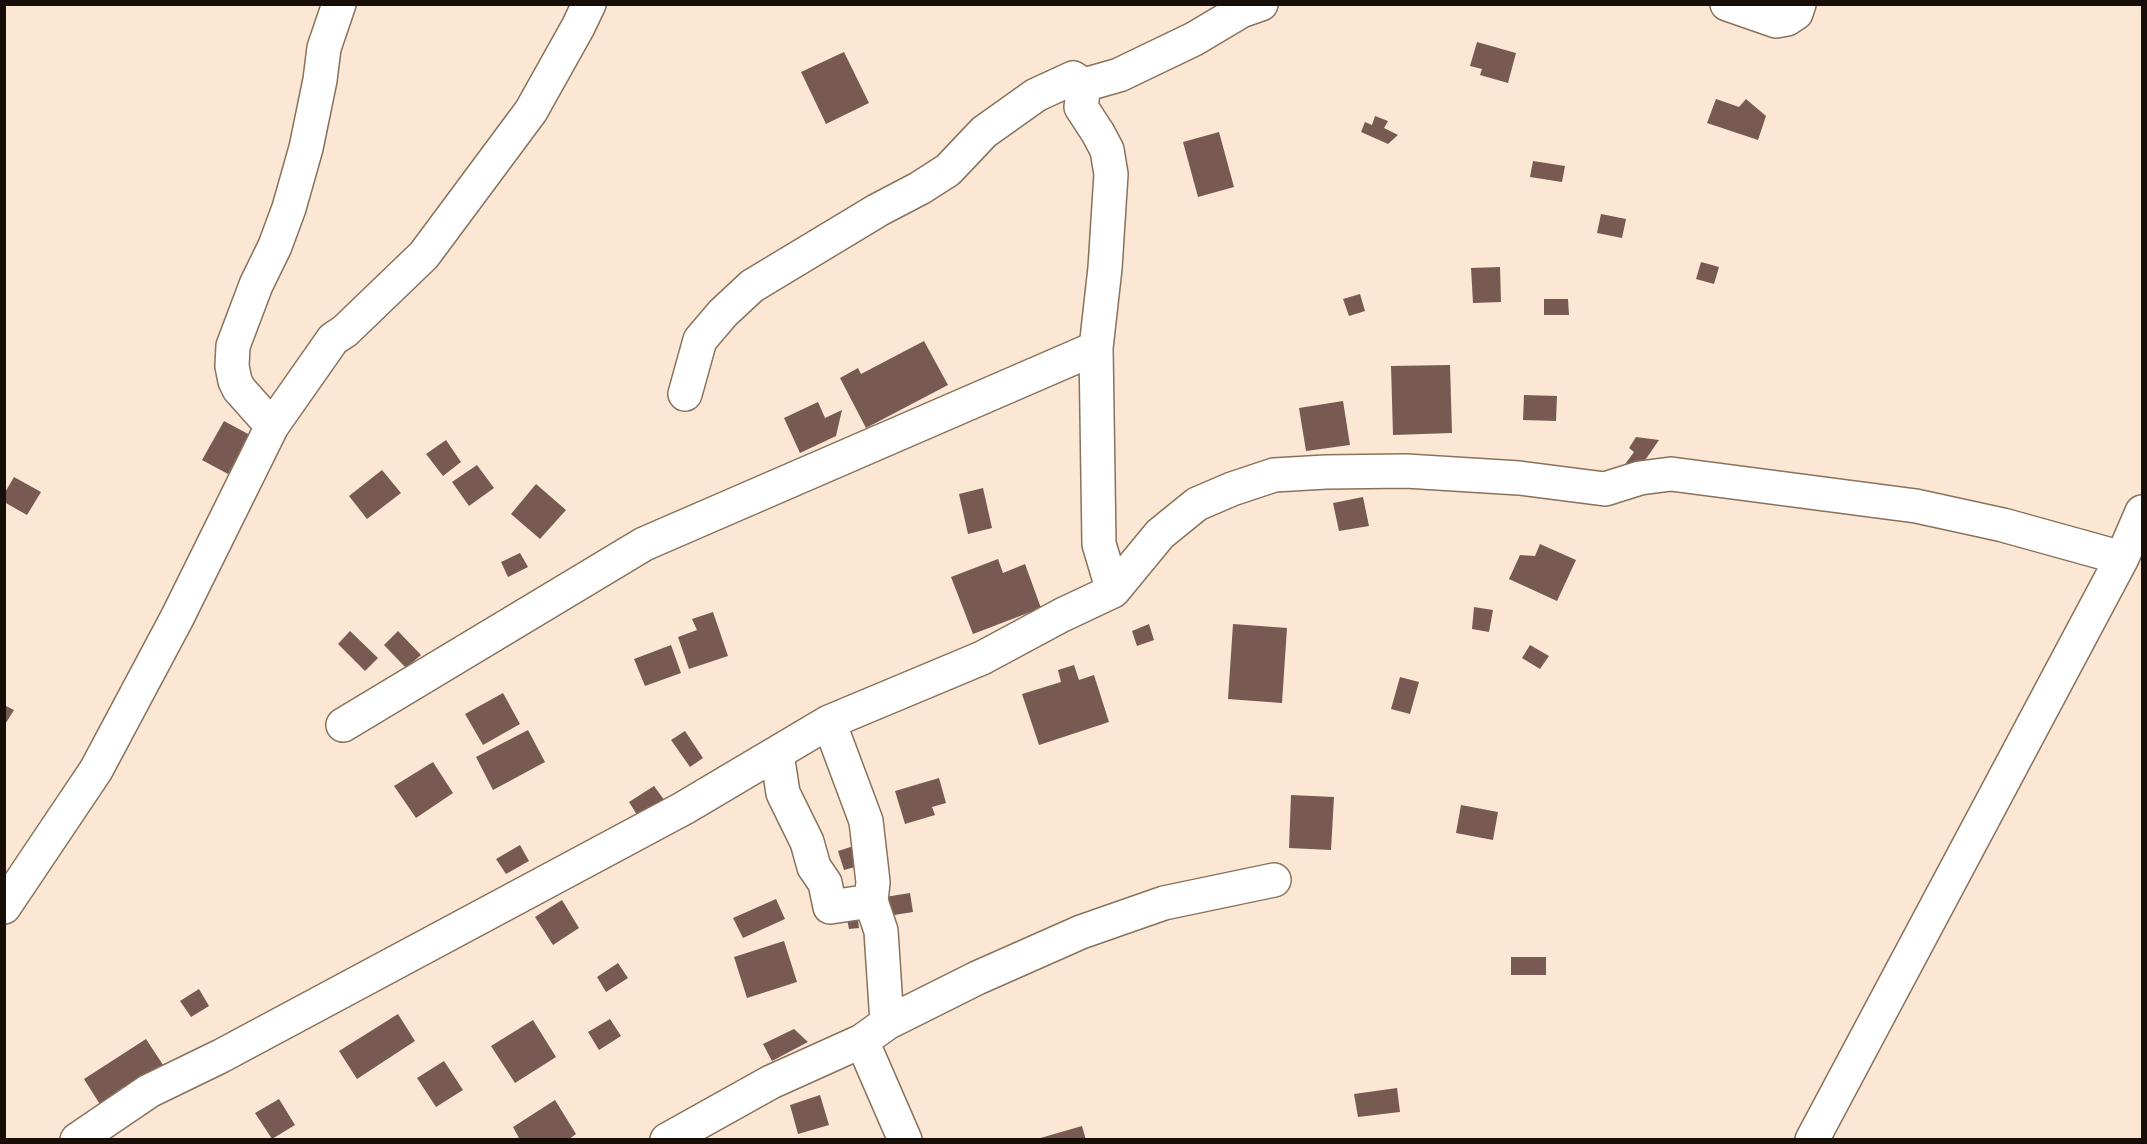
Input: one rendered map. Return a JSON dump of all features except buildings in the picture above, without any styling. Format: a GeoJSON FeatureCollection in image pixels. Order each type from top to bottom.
{"type":"FeatureCollection","features":[{"type":"Feature","properties":{"kind":"street"},"geometry":{"type":"LineString","coordinates":[[272,426],[239,389],[235,381],[232,366],[233,346],[289,208],[306,148],[324,48],[339,4]]}},
{"type":"Feature","properties":{"kind":"street"},"geometry":{"type":"LineString","coordinates":[[4,907],[96,770],[177,618],[272,426],[333,339],[345,331],[424,255],[531,111],[589,4]]}},
{"type":"Feature","properties":{"kind":"street"},"geometry":{"type":"LineString","coordinates":[[685,393],[700,340],[723,313],[752,286],[948,170],[984,132],[1036,95],[1073,78],[1084,85],[1119,75],[1194,39],[1241,11],[1261,4]]}},
{"type":"Feature","properties":{"kind":"street"},"geometry":{"type":"LineString","coordinates":[[1727,4],[1776,21],[1787,19],[1796,13],[1799,4]]}},
{"type":"Feature","properties":{"kind":"street"},"geometry":{"type":"LineString","coordinates":[[1084,85],[1081,107],[1107,150],[1111,174],[1105,268],[1096,348],[1099,544],[1113,591]]}},
{"type":"Feature","properties":{"kind":"street"},"geometry":{"type":"LineString","coordinates":[[343,725],[644,544],[1096,348]]}},
{"type":"Feature","properties":{"kind":"street"},"geometry":{"type":"LineString","coordinates":[[77,1140],[149,1091],[221,1056],[674,813],[829,722],[982,658],[1062,615],[1113,591],[1160,534],[1197,504],[1274,475],[1406,471],[1519,478],[1605,489],[1640,478],[1671,474],[1917,506],[2003,525],[2122,558]]}},
{"type":"Feature","properties":{"kind":"street"},"geometry":{"type":"LineString","coordinates":[[1812,1140],[2122,558],[2142,512]]}},
{"type":"Feature","properties":{"kind":"street"},"geometry":{"type":"LineString","coordinates":[[829,722],[866,821],[873,882],[871,901],[881,932],[874,1032],[905,1140]]}},
{"type":"Feature","properties":{"kind":"street"},"geometry":{"type":"LineString","coordinates":[[777,754],[783,793],[807,842],[814,867],[825,882],[830,907],[871,901]]}},
{"type":"Feature","properties":{"kind":"street"},"geometry":{"type":"LineString","coordinates":[[667,1140],[771,1082],[977,978],[1081,932],[1164,903],[1274,880]]}}]}
